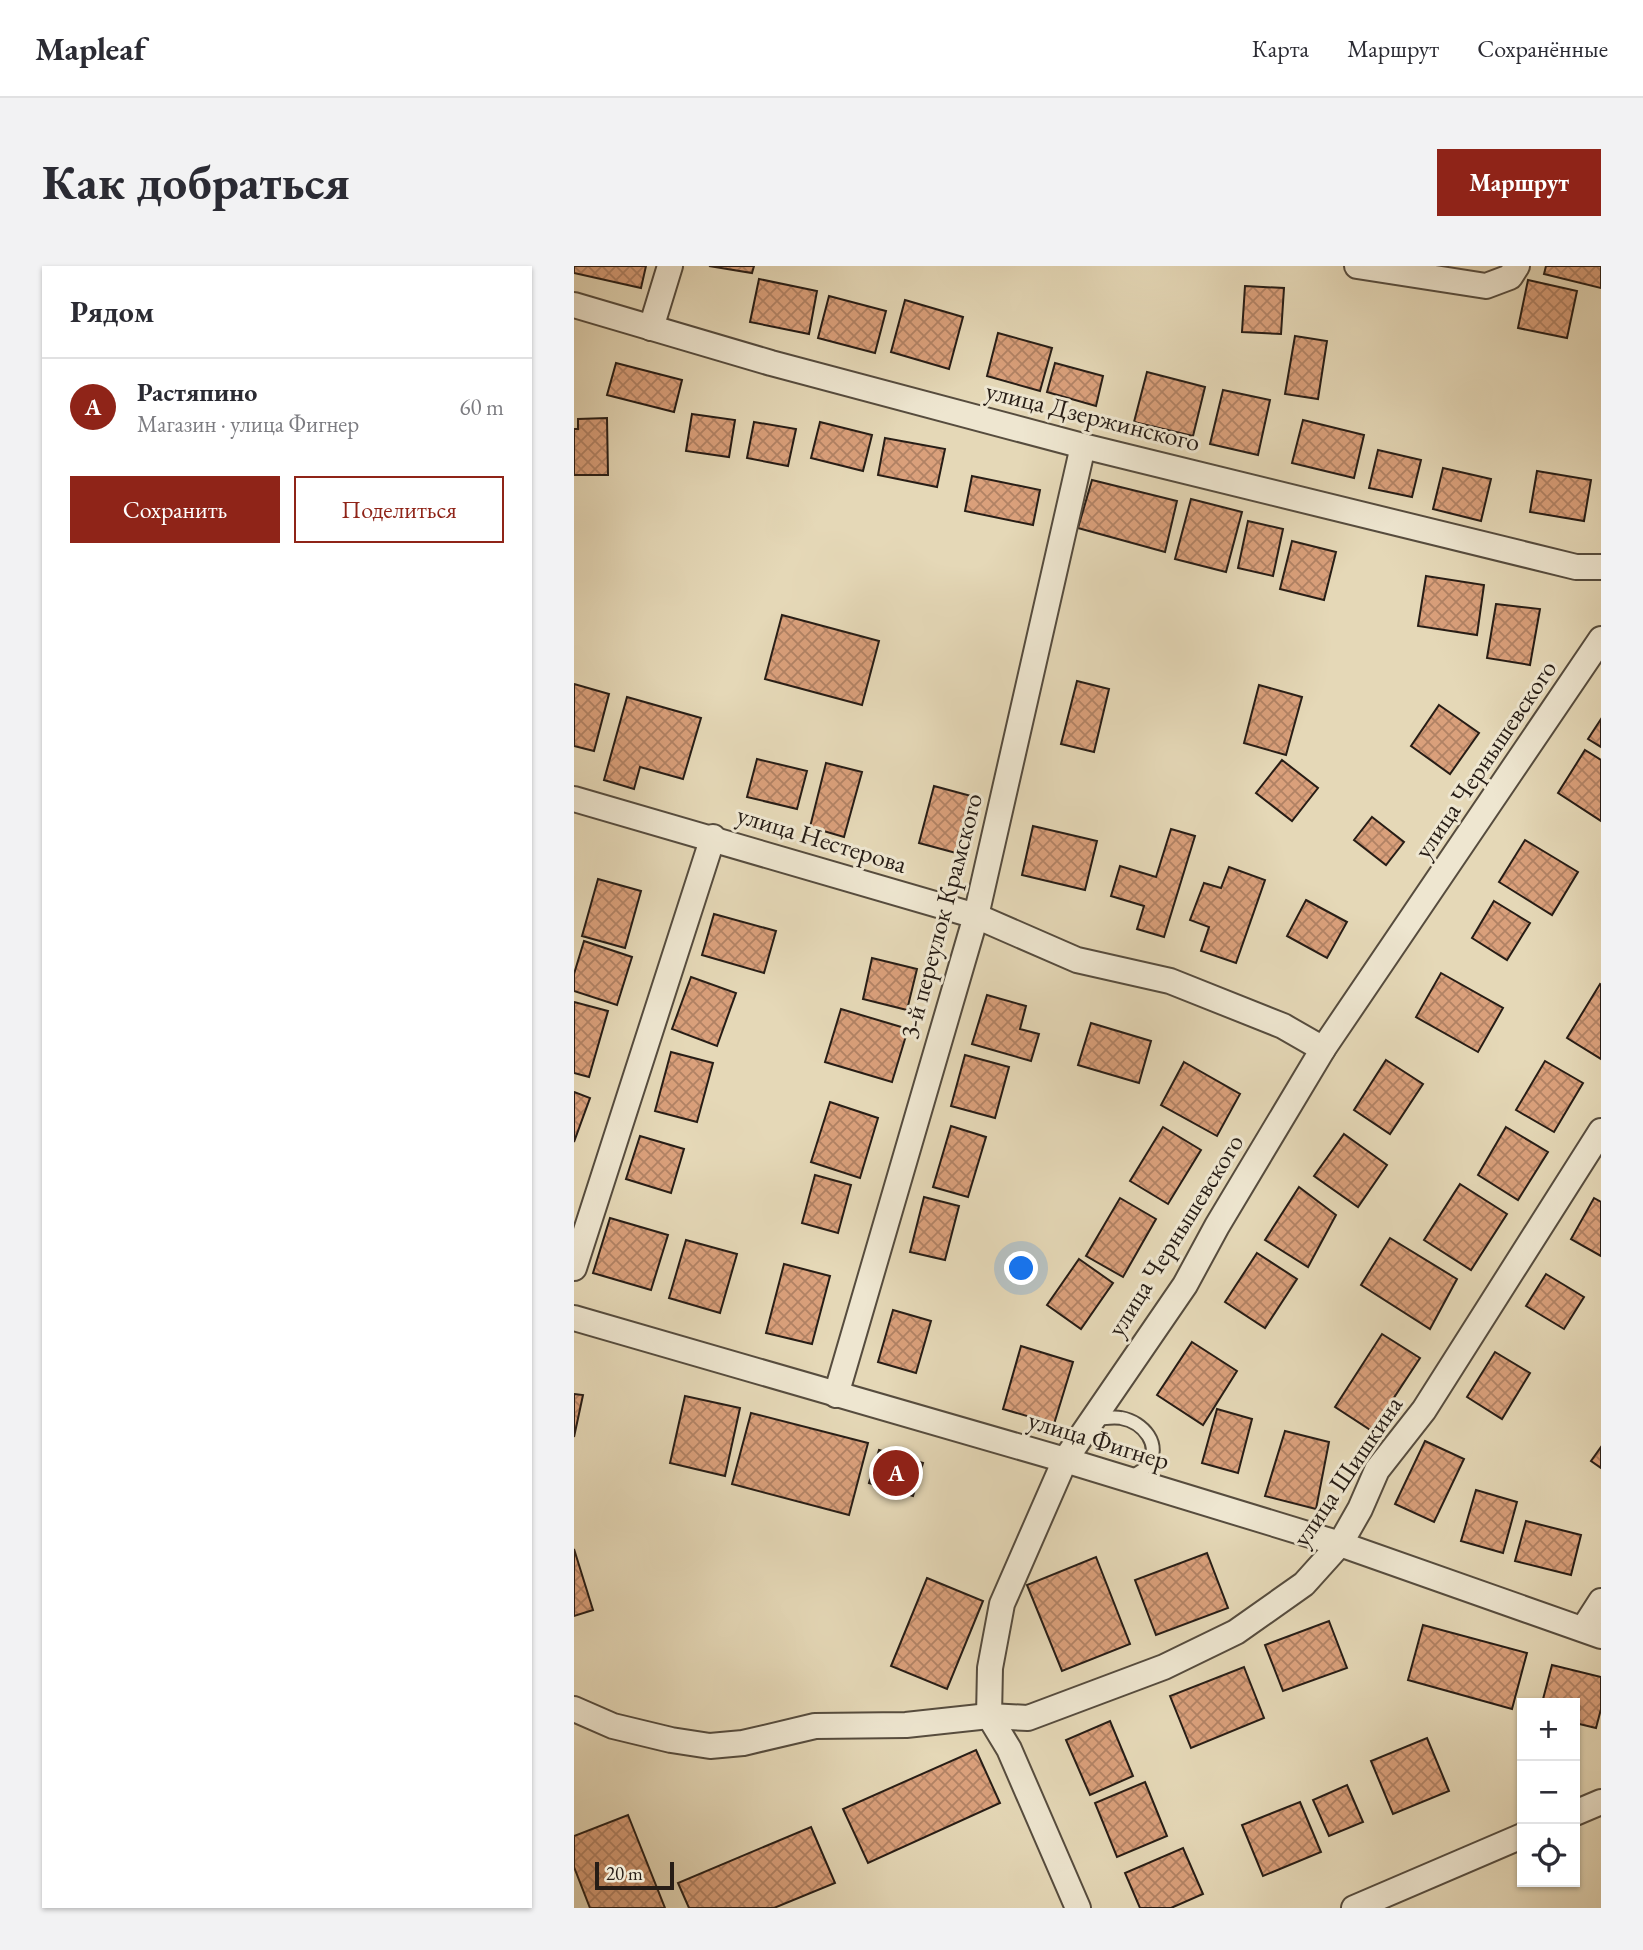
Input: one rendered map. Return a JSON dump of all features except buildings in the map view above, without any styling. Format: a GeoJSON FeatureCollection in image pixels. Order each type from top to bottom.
{"type":"FeatureCollection","features":[{"type":"Feature","properties":{"kind":"street"},"geometry":{"type":"LineString","coordinates":[[651,328],[670,266]]}},
{"type":"Feature","properties":{"kind":"street"},"geometry":{"type":"LineString","coordinates":[[1357,266],[1486,286],[1510,277],[1517,266]]}},
{"type":"Feature","properties":{"kind":"street","name":"улица Дзержинского"},"geometry":{"type":"LineString","coordinates":[[574,305],[771,363],[1083,446],[1576,567],[1601,567]]}},
{"type":"Feature","properties":{"kind":"street","name":"3-й переулок Крамского"},"geometry":{"type":"LineString","coordinates":[[836,1395],[976,916],[1083,446]]}},
{"type":"Feature","properties":{"kind":"street","name":"улица Чернышевского"},"geometry":{"type":"LineString","coordinates":[[989,1716],[990,1668],[1002,1604],[1065,1460],[1185,1284],[1323,1049],[1601,639]]}},
{"type":"Feature","properties":{"kind":"street","name":"улица Нестерова"},"geometry":{"type":"LineString","coordinates":[[574,799],[713,837],[976,916],[1077,960],[1170,981],[1283,1026],[1323,1049]]}},
{"type":"Feature","properties":{"kind":"street"},"geometry":{"type":"LineString","coordinates":[[574,1268],[713,837]]}},
{"type":"Feature","properties":{"kind":"street","name":"улица Шишкина"},"geometry":{"type":"LineString","coordinates":[[989,1716],[1028,1718],[1176,1662],[1236,1632],[1304,1584],[1340,1544],[1360,1509],[1377,1470],[1424,1410],[1601,1131]]}},
{"type":"Feature","properties":{"kind":"street","name":"улица Фигнер"},"geometry":{"type":"LineString","coordinates":[[574,1318],[1065,1460],[1340,1544],[1592,1633]]}},
{"type":"Feature","properties":{"kind":"street"},"geometry":{"type":"LineString","coordinates":[[1592,1633],[1601,1601]]}},
{"type":"Feature","properties":{"kind":"street"},"geometry":{"type":"LineString","coordinates":[[574,1709],[613,1726],[710,1746],[743,1743],[815,1726],[906,1725],[989,1716],[1009,1749],[1078,1908]]}},
{"type":"Feature","properties":{"kind":"street"},"geometry":{"type":"LineString","coordinates":[[1580,1811],[1601,1802]]}},
{"type":"Feature","properties":{"kind":"street"},"geometry":{"type":"LineString","coordinates":[[1354,1908],[1517,1838]]}},
{"type":"Feature","properties":{"kind":"lane"},"geometry":{"type":"LineString","coordinates":[[1093,1419],[1119,1418],[1138,1423],[1151,1439],[1153,1453],[1146,1467],[1129,1479]]}},
{"type":"Feature","properties":{"kind":"place","name":"Растяпино"},"geometry":{"type":"Point","coordinates":[896,1473]}}]}
